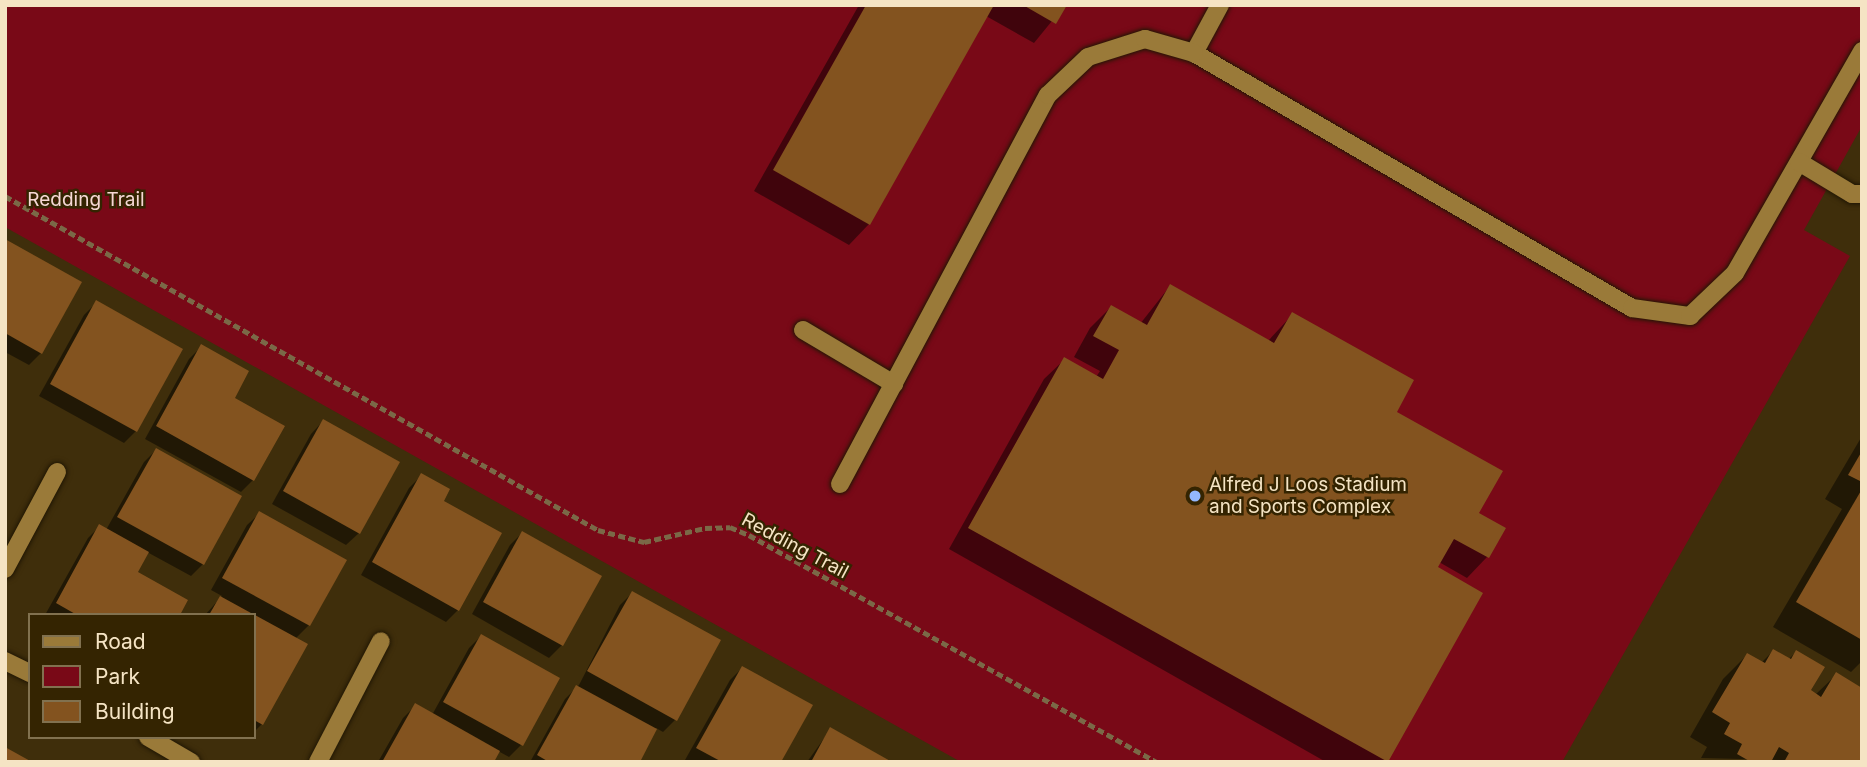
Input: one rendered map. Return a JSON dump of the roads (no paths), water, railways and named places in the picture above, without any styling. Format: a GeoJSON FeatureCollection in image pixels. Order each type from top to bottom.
{"type":"FeatureCollection","features":[{"type":"Feature","properties":{"kind":"street"},"geometry":{"type":"LineString","coordinates":[[1194,52],[1220,5]]}},
{"type":"Feature","properties":{"kind":"street"},"geometry":{"type":"LineString","coordinates":[[840,484],[1048,95],[1087,57],[1145,39],[1194,52],[1632,307],[1690,316],[1735,273],[1862,51]]}},
{"type":"Feature","properties":{"kind":"street"},"geometry":{"type":"LineString","coordinates":[[1798,162],[1852,194],[1862,194]]}},
{"type":"Feature","properties":{"kind":"street"},"geometry":{"type":"LineString","coordinates":[[803,330],[894,384]]}},
{"type":"Feature","properties":{"kind":"street"},"geometry":{"type":"LineString","coordinates":[[5,569],[57,472]]}},
{"type":"Feature","properties":{"kind":"street"},"geometry":{"type":"LineString","coordinates":[[317,762],[381,641]]}},
{"type":"Feature","properties":{"kind":"street"},"geometry":{"type":"LineString","coordinates":[[5,661],[28,672]]}},
{"type":"Feature","properties":{"kind":"street"},"geometry":{"type":"LineString","coordinates":[[151,739],[191,762]]}},
{"type":"Feature","properties":{"kind":"place","name":"Alfred J Loos Stadium and Sports Complex"},"geometry":{"type":"Point","coordinates":[1195,496]}},
{"type":"Feature","properties":{"kind":"park label","name":"Redding Trail"},"geometry":{"type":"Point","coordinates":[86,200]}}]}
